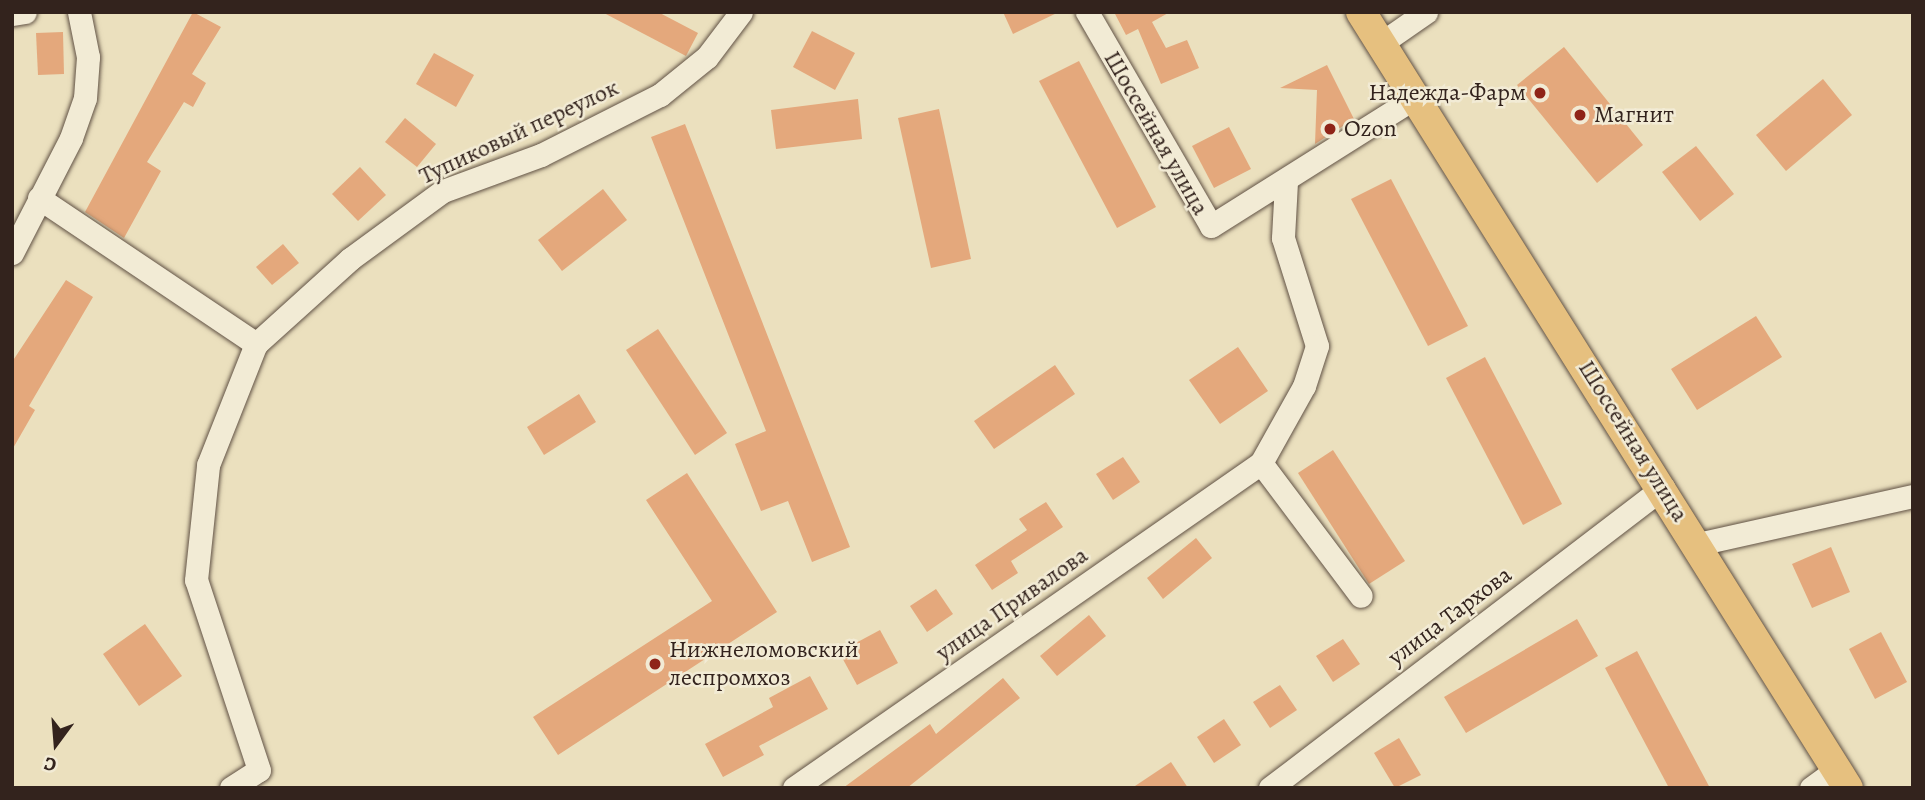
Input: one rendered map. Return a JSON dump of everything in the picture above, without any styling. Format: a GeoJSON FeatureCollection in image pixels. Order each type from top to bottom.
{"type":"FeatureCollection","features":[{"type":"Feature","properties":{"kind":"main road","name":"Шоссейная улица"},"geometry":{"type":"LineString","coordinates":[[1361,12],[1663,486],[1842,779]]}},
{"type":"Feature","properties":{"kind":"street"},"geometry":{"type":"LineString","coordinates":[[12,14],[25,12]]}},
{"type":"Feature","properties":{"kind":"street"},"geometry":{"type":"LineString","coordinates":[[12,253],[71,138],[85,98],[88,57],[79,12]]}},
{"type":"Feature","properties":{"kind":"street","name":"Тупиковый переулок"},"geometry":{"type":"LineString","coordinates":[[256,344],[350,259],[443,191],[541,155],[660,95],[707,57],[741,12]]}},
{"type":"Feature","properties":{"kind":"street","name":"Шоссейная улица"},"geometry":{"type":"LineString","coordinates":[[1087,12],[1211,226],[1286,182],[1414,98]]}},
{"type":"Feature","properties":{"kind":"street"},"geometry":{"type":"LineString","coordinates":[[1380,44],[1426,12]]}},
{"type":"Feature","properties":{"kind":"street"},"geometry":{"type":"LineString","coordinates":[[1286,182],[1283,239],[1317,346],[1304,386],[1261,463],[1361,596]]}},
{"type":"Feature","properties":{"kind":"street"},"geometry":{"type":"LineString","coordinates":[[39,198],[256,344],[208,465],[196,580],[259,770],[232,788]]}},
{"type":"Feature","properties":{"kind":"street","name":"улица Привалова"},"geometry":{"type":"LineString","coordinates":[[794,788],[1261,463]]}},
{"type":"Feature","properties":{"kind":"street","name":"улица Тархова"},"geometry":{"type":"LineString","coordinates":[[1270,788],[1663,486]]}},
{"type":"Feature","properties":{"kind":"street"},"geometry":{"type":"LineString","coordinates":[[1698,544],[1913,496]]}},
{"type":"Feature","properties":{"kind":"street"},"geometry":{"type":"LineString","coordinates":[[1811,788],[1842,779]]}},
{"type":"Feature","properties":{"kind":"building"},"geometry":{"type":"Polygon","coordinates":[[[193,12],[221,27],[192,74],[206,83],[193,107],[184,102],[147,162],[161,171],[124,238],[85,212],[193,12]]]}},
{"type":"Feature","properties":{"kind":"building"},"geometry":{"type":"Polygon","coordinates":[[[602,12],[658,12],[698,33],[686,56],[602,12]]]}},
{"type":"Feature","properties":{"kind":"building"},"geometry":{"type":"Polygon","coordinates":[[[1003,12],[1059,12],[1013,34],[1003,12]]]}},
{"type":"Feature","properties":{"kind":"building"},"geometry":{"type":"Polygon","coordinates":[[[1114,12],[1170,12],[1152,22],[1166,48],[1187,40],[1199,68],[1161,84],[1138,29],[1126,35],[1114,12]]]}},
{"type":"Feature","properties":{"kind":"building"},"geometry":{"type":"Polygon","coordinates":[[[812,31],[855,53],[835,90],[793,67],[812,31]]]}},
{"type":"Feature","properties":{"kind":"building"},"geometry":{"type":"Polygon","coordinates":[[[63,32],[64,74],[38,75],[36,33],[63,32]]]}},
{"type":"Feature","properties":{"kind":"building","name":"Магнит"},"geometry":{"type":"Polygon","coordinates":[[[1564,47],[1643,145],[1597,183],[1517,85],[1564,47]]]}},
{"type":"Feature","properties":{"kind":"building"},"geometry":{"type":"Polygon","coordinates":[[[434,53],[474,75],[456,107],[416,84],[434,53]]]}},
{"type":"Feature","properties":{"kind":"building"},"geometry":{"type":"Polygon","coordinates":[[[1079,61],[1156,207],[1117,228],[1039,81],[1079,61]]]}},
{"type":"Feature","properties":{"kind":"building"},"geometry":{"type":"Polygon","coordinates":[[[1327,65],[1354,119],[1315,144],[1317,90],[1280,88],[1327,65]]]}},
{"type":"Feature","properties":{"kind":"building"},"geometry":{"type":"Polygon","coordinates":[[[1823,79],[1852,115],[1786,171],[1756,135],[1823,79]]]}},
{"type":"Feature","properties":{"kind":"building"},"geometry":{"type":"Polygon","coordinates":[[[858,99],[862,139],[776,149],[771,110],[858,99]]]}},
{"type":"Feature","properties":{"kind":"building"},"geometry":{"type":"Polygon","coordinates":[[[939,109],[971,259],[931,268],[898,118],[939,109]]]}},
{"type":"Feature","properties":{"kind":"building"},"geometry":{"type":"Polygon","coordinates":[[[405,118],[436,144],[417,167],[385,142],[405,118]]]}},
{"type":"Feature","properties":{"kind":"building"},"geometry":{"type":"Polygon","coordinates":[[[685,124],[850,547],[812,562],[788,501],[761,511],[735,444],[766,431],[651,137],[685,124]]]}},
{"type":"Feature","properties":{"kind":"building"},"geometry":{"type":"Polygon","coordinates":[[[1229,127],[1251,169],[1214,188],[1192,146],[1229,127]]]}},
{"type":"Feature","properties":{"kind":"building"},"geometry":{"type":"Polygon","coordinates":[[[1696,146],[1734,194],[1700,221],[1662,172],[1696,146]]]}},
{"type":"Feature","properties":{"kind":"building"},"geometry":{"type":"Polygon","coordinates":[[[360,167],[386,195],[358,221],[332,194],[360,167]]]}},
{"type":"Feature","properties":{"kind":"building"},"geometry":{"type":"Polygon","coordinates":[[[1391,179],[1468,326],[1428,346],[1351,199],[1391,179]]]}},
{"type":"Feature","properties":{"kind":"building"},"geometry":{"type":"Polygon","coordinates":[[[603,189],[627,220],[562,271],[538,240],[603,189]]]}},
{"type":"Feature","properties":{"kind":"building"},"geometry":{"type":"Polygon","coordinates":[[[283,244],[299,263],[272,285],[256,267],[283,244]]]}},
{"type":"Feature","properties":{"kind":"building"},"geometry":{"type":"Polygon","coordinates":[[[66,280],[93,297],[29,406],[35,410],[12,450],[12,362],[66,280]]]}},
{"type":"Feature","properties":{"kind":"building"},"geometry":{"type":"Polygon","coordinates":[[[1756,316],[1782,357],[1697,410],[1671,369],[1756,316]]]}},
{"type":"Feature","properties":{"kind":"building"},"geometry":{"type":"Polygon","coordinates":[[[658,329],[727,433],[695,455],[626,350],[658,329]]]}},
{"type":"Feature","properties":{"kind":"building"},"geometry":{"type":"Polygon","coordinates":[[[1238,347],[1268,391],[1220,424],[1189,380],[1238,347]]]}},
{"type":"Feature","properties":{"kind":"building"},"geometry":{"type":"Polygon","coordinates":[[[1485,357],[1562,504],[1523,525],[1446,378],[1485,357]]]}},
{"type":"Feature","properties":{"kind":"building"},"geometry":{"type":"Polygon","coordinates":[[[1055,365],[1075,394],[994,449],[974,421],[1055,365]]]}},
{"type":"Feature","properties":{"kind":"building"},"geometry":{"type":"Polygon","coordinates":[[[579,394],[596,422],[544,455],[527,427],[579,394]]]}},
{"type":"Feature","properties":{"kind":"building"},"geometry":{"type":"Polygon","coordinates":[[[1333,450],[1405,561],[1369,584],[1298,473],[1333,450]]]}},
{"type":"Feature","properties":{"kind":"building"},"geometry":{"type":"Polygon","coordinates":[[[1123,457],[1140,482],[1113,500],[1096,474],[1123,457]]]}},
{"type":"Feature","properties":{"kind":"building","name":"Нижнеломовский леспромхоз"},"geometry":{"type":"Polygon","coordinates":[[[687,473],[777,612],[558,755],[533,717],[712,601],[646,500],[687,473]]]}},
{"type":"Feature","properties":{"kind":"building"},"geometry":{"type":"Polygon","coordinates":[[[1046,502],[1063,527],[1011,561],[1018,573],[992,590],[975,565],[1027,530],[1019,519],[1046,502]]]}},
{"type":"Feature","properties":{"kind":"building"},"geometry":{"type":"Polygon","coordinates":[[[1196,538],[1212,558],[1163,599],[1147,578],[1196,538]]]}},
{"type":"Feature","properties":{"kind":"building"},"geometry":{"type":"Polygon","coordinates":[[[1831,547],[1850,592],[1812,608],[1792,564],[1831,547]]]}},
{"type":"Feature","properties":{"kind":"building"},"geometry":{"type":"Polygon","coordinates":[[[936,589],[953,614],[927,632],[910,606],[936,589]]]}},
{"type":"Feature","properties":{"kind":"building"},"geometry":{"type":"Polygon","coordinates":[[[1089,615],[1106,636],[1057,676],[1040,656],[1089,615]]]}},
{"type":"Feature","properties":{"kind":"building"},"geometry":{"type":"Polygon","coordinates":[[[1577,619],[1598,656],[1466,733],[1444,697],[1577,619]]]}},
{"type":"Feature","properties":{"kind":"building"},"geometry":{"type":"Polygon","coordinates":[[[145,624],[182,676],[139,706],[103,654],[145,624]]]}},
{"type":"Feature","properties":{"kind":"building"},"geometry":{"type":"Polygon","coordinates":[[[880,630],[898,663],[857,685],[839,652],[880,630]]]}},
{"type":"Feature","properties":{"kind":"building"},"geometry":{"type":"Polygon","coordinates":[[[1881,632],[1907,682],[1875,699],[1849,649],[1881,632]]]}},
{"type":"Feature","properties":{"kind":"building"},"geometry":{"type":"Polygon","coordinates":[[[1343,639],[1360,664],[1333,682],[1316,656],[1343,639]]]}},
{"type":"Feature","properties":{"kind":"building"},"geometry":{"type":"Polygon","coordinates":[[[1637,651],[1710,788],[1669,788],[1605,668],[1637,651]]]}},
{"type":"Feature","properties":{"kind":"building"},"geometry":{"type":"Polygon","coordinates":[[[810,676],[828,709],[759,746],[764,755],[723,777],[705,744],[773,707],[769,698],[810,676]]]}},
{"type":"Feature","properties":{"kind":"building"},"geometry":{"type":"Polygon","coordinates":[[[1003,678],[1020,698],[907,788],[843,788],[930,724],[936,734],[1003,678]]]}},
{"type":"Feature","properties":{"kind":"building"},"geometry":{"type":"Polygon","coordinates":[[[1280,685],[1297,710],[1270,728],[1253,702],[1280,685]]]}},
{"type":"Feature","properties":{"kind":"building"},"geometry":{"type":"Polygon","coordinates":[[[1224,719],[1241,745],[1214,763],[1197,737],[1224,719]]]}},
{"type":"Feature","properties":{"kind":"building"},"geometry":{"type":"Polygon","coordinates":[[[1399,738],[1421,775],[1395,788],[1374,753],[1399,738]]]}},
{"type":"Feature","properties":{"kind":"building"},"geometry":{"type":"Polygon","coordinates":[[[1171,762],[1188,788],[1132,788],[1171,762]]]}},
{"type":"Feature","properties":{"kind":"place","name":"Надежда-Фарм"},"geometry":{"type":"Point","coordinates":[1540,93]}},
{"type":"Feature","properties":{"kind":"place","name":"Магнит"},"geometry":{"type":"Point","coordinates":[1580,115]}},
{"type":"Feature","properties":{"kind":"place","name":"Ozon"},"geometry":{"type":"Point","coordinates":[1330,129]}},
{"type":"Feature","properties":{"kind":"place","name":"Нижнеломовский леспромхоз"},"geometry":{"type":"Point","coordinates":[655,664]}}]}
